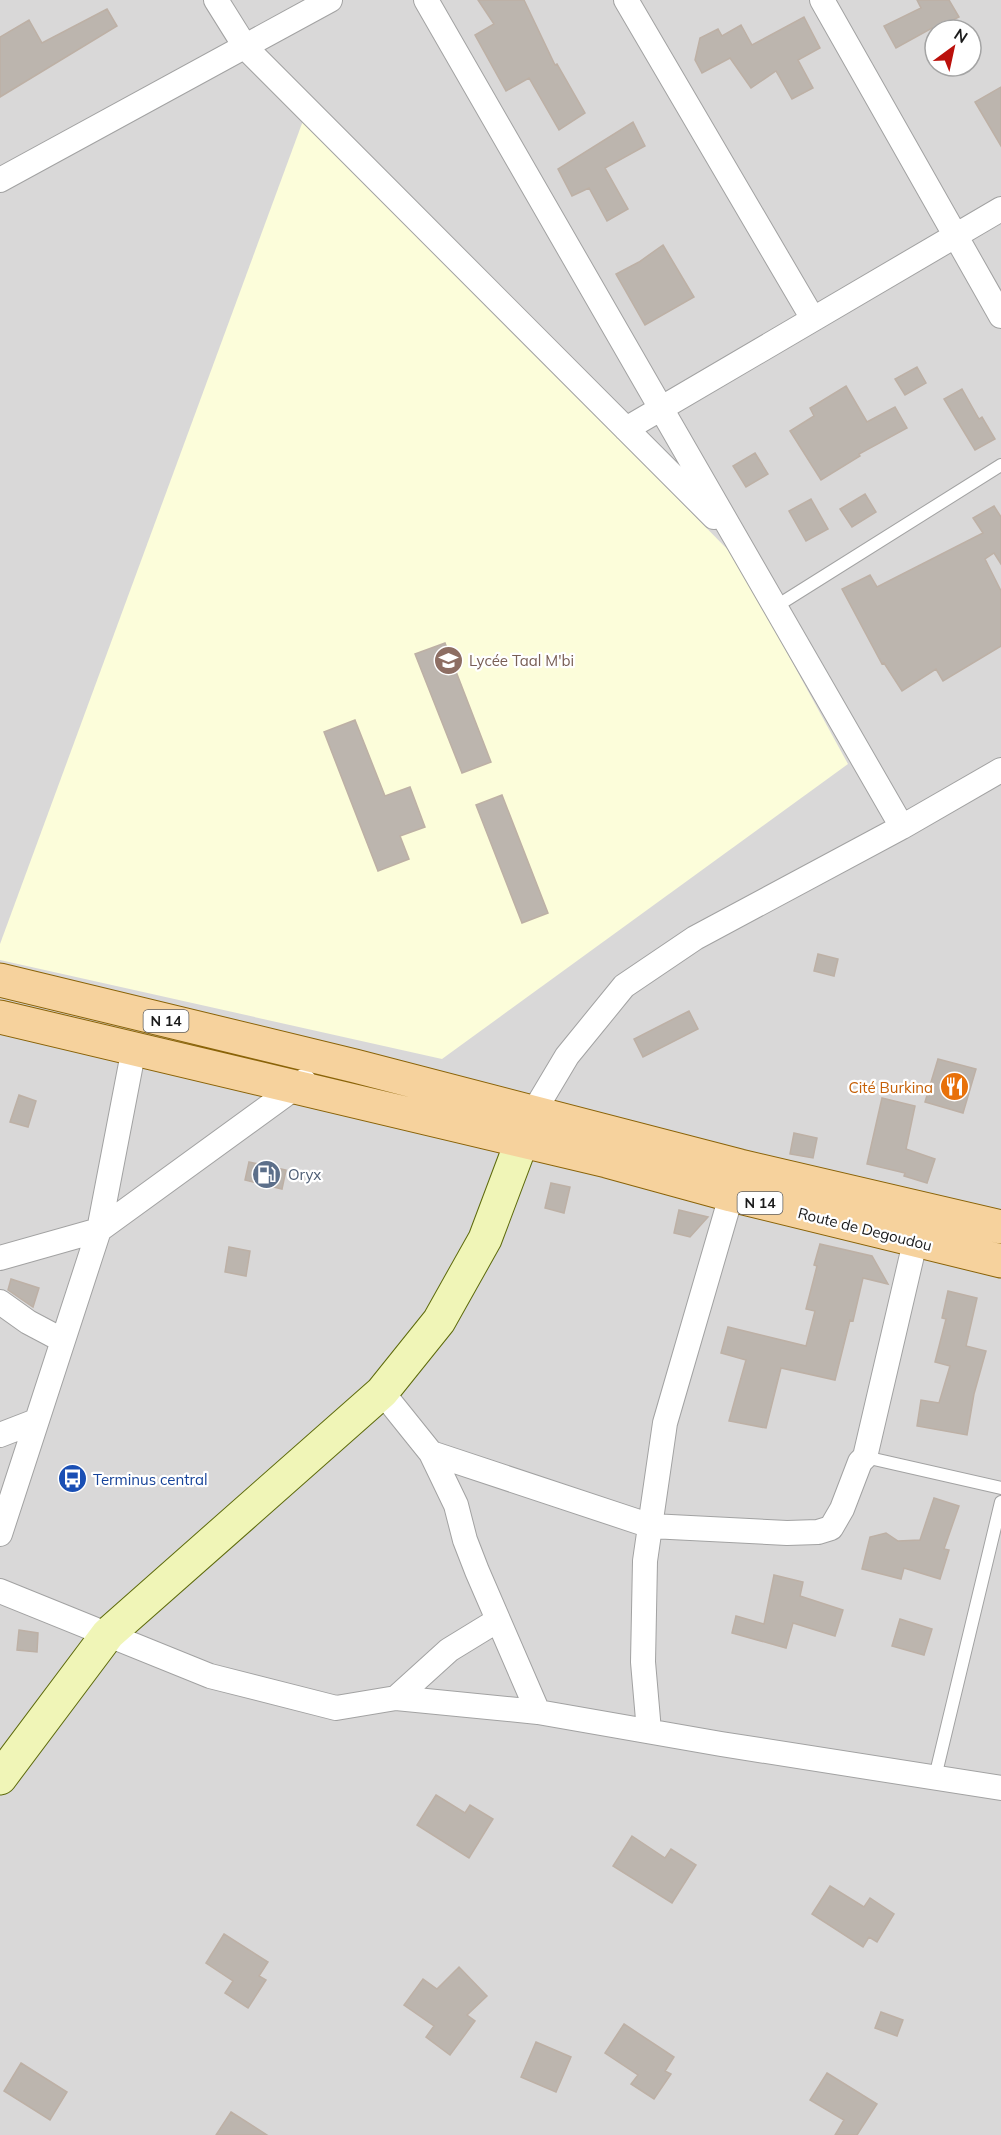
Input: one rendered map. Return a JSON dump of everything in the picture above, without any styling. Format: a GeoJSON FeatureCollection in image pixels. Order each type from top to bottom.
{"type":"FeatureCollection","features":[{"type":"Feature","properties":{"kind":"main road","name":"N 14"},"geometry":{"type":"LineString","coordinates":[[0,980],[333,1062],[527,1127]]}},
{"type":"Feature","properties":{"kind":"main road","name":"N 14"},"geometry":{"type":"LineString","coordinates":[[0,1017],[296,1087],[527,1127]]}},
{"type":"Feature","properties":{"kind":"main road","name":"Route de Degoudou"},"geometry":{"type":"LineString","coordinates":[[527,1127],[735,1181],[915,1241],[1001,1261]]}},
{"type":"Feature","properties":{"kind":"main road","name":"Route de Degoudou"},"geometry":{"type":"LineString","coordinates":[[735,1181],[923,1208],[1001,1227]]}},
{"type":"Feature","properties":{"kind":"street"},"geometry":{"type":"LineString","coordinates":[[216,0],[246,48],[737,540]]}},
{"type":"Feature","properties":{"kind":"street"},"geometry":{"type":"LineString","coordinates":[[0,180],[246,48],[330,0]]}},
{"type":"Feature","properties":{"kind":"street"},"geometry":{"type":"LineString","coordinates":[[426,0],[902,827]]}},
{"type":"Feature","properties":{"kind":"street"},"geometry":{"type":"LineString","coordinates":[[626,0],[813,320]]}},
{"type":"Feature","properties":{"kind":"street"},"geometry":{"type":"LineString","coordinates":[[822,0],[1001,316]]}},
{"type":"Feature","properties":{"kind":"street"},"geometry":{"type":"LineString","coordinates":[[626,429],[1001,208]]}},
{"type":"Feature","properties":{"kind":"street"},"geometry":{"type":"LineString","coordinates":[[0,1779],[108,1634],[382,1392],[439,1321],[486,1239],[527,1127],[567,1056],[624,986],[695,938],[902,827],[1001,770]]}},
{"type":"Feature","properties":{"kind":"street"},"geometry":{"type":"LineString","coordinates":[[0,1534],[99,1230],[134,1048]]}},
{"type":"Feature","properties":{"kind":"street"},"geometry":{"type":"LineString","coordinates":[[0,1258],[99,1230],[333,1062]]}},
{"type":"Feature","properties":{"kind":"street"},"geometry":{"type":"LineString","coordinates":[[649,1731],[643,1643],[645,1561],[665,1423],[735,1181]]}},
{"type":"Feature","properties":{"kind":"street"},"geometry":{"type":"LineString","coordinates":[[431,1453],[651,1526],[787,1533],[818,1532],[831,1528],[842,1509],[860,1462],[865,1457],[923,1208]]}},
{"type":"Feature","properties":{"kind":"street"},"geometry":{"type":"LineString","coordinates":[[0,1302],[28,1322],[62,1340]]}},
{"type":"Feature","properties":{"kind":"street"},"geometry":{"type":"LineString","coordinates":[[382,1392],[431,1453],[456,1505],[465,1539],[538,1712]]}},
{"type":"Feature","properties":{"kind":"street"},"geometry":{"type":"LineString","coordinates":[[0,1435],[36,1421]]}},
{"type":"Feature","properties":{"kind":"street"},"geometry":{"type":"LineString","coordinates":[[0,1591],[210,1676],[336,1708],[396,1698],[538,1712],[1001,1788]]}},
{"type":"Feature","properties":{"kind":"street"},"geometry":{"type":"LineString","coordinates":[[396,1698],[449,1650],[498,1620]]}},
{"type":"Feature","properties":{"kind":"lane"},"geometry":{"type":"LineString","coordinates":[[775,607],[1001,465]]}},
{"type":"Feature","properties":{"kind":"lane"},"geometry":{"type":"LineString","coordinates":[[865,1457],[1001,1488]]}},
{"type":"Feature","properties":{"kind":"lane"},"geometry":{"type":"LineString","coordinates":[[935,1777],[1001,1502]]}},
{"type":"Feature","properties":{"kind":"shaded area"},"geometry":{"type":"Polygon","coordinates":[[[0,0],[1001,0],[1001,2135],[0,2135],[0,0]]]}},
{"type":"Feature","properties":{"kind":"shaded area","name":"Lycée Taal M'bi"},"geometry":{"type":"Polygon","coordinates":[[[304,118],[734,556],[848,764],[442,1059],[0,960],[0,944],[304,118]]]}},
{"type":"Feature","properties":{"kind":"building"},"geometry":{"type":"Polygon","coordinates":[[[478,0],[524,0],[555,65],[557,64],[585,113],[559,130],[529,78],[506,91],[475,35],[494,24],[478,0]]]}},
{"type":"Feature","properties":{"kind":"building"},"geometry":{"type":"Polygon","coordinates":[[[917,0],[949,0],[959,17],[923,18],[923,33],[896,48],[884,26],[921,8],[917,0]]]}},
{"type":"Feature","properties":{"kind":"building"},"geometry":{"type":"Polygon","coordinates":[[[107,9],[117,26],[0,97],[0,37],[29,20],[42,43],[107,9]]]}},
{"type":"Feature","properties":{"kind":"building"},"geometry":{"type":"Polygon","coordinates":[[[804,17],[820,48],[798,60],[813,88],[792,99],[776,71],[751,88],[730,58],[702,73],[695,60],[700,38],[718,29],[722,36],[741,25],[752,45],[804,17]]]}},
{"type":"Feature","properties":{"kind":"building"},"geometry":{"type":"Polygon","coordinates":[[[1001,87],[1001,146],[975,102],[1001,87]]]}},
{"type":"Feature","properties":{"kind":"building"},"geometry":{"type":"Polygon","coordinates":[[[633,122],[645,146],[605,168],[628,209],[607,221],[589,188],[572,196],[558,169],[633,122]]]}},
{"type":"Feature","properties":{"kind":"building"},"geometry":{"type":"Polygon","coordinates":[[[663,245],[694,297],[645,325],[616,274],[639,262],[663,245]]]}},
{"type":"Feature","properties":{"kind":"building"},"geometry":{"type":"Polygon","coordinates":[[[917,367],[926,383],[905,395],[895,379],[917,367]]]}},
{"type":"Feature","properties":{"kind":"building"},"geometry":{"type":"Polygon","coordinates":[[[846,386],[867,422],[895,407],[907,428],[859,454],[860,456],[821,480],[790,431],[814,416],[810,408],[846,386]]]}},
{"type":"Feature","properties":{"kind":"building"},"geometry":{"type":"Polygon","coordinates":[[[962,389],[979,419],[982,417],[995,439],[975,450],[944,399],[962,389]]]}},
{"type":"Feature","properties":{"kind":"building"},"geometry":{"type":"Polygon","coordinates":[[[755,453],[768,474],[746,487],[733,466],[755,453]]]}},
{"type":"Feature","properties":{"kind":"building"},"geometry":{"type":"Polygon","coordinates":[[[865,494],[876,512],[852,527],[840,509],[865,494]]]}},
{"type":"Feature","properties":{"kind":"building"},"geometry":{"type":"Polygon","coordinates":[[[811,499],[828,529],[806,541],[789,511],[811,499]]]}},
{"type":"Feature","properties":{"kind":"building"},"geometry":{"type":"Polygon","coordinates":[[[994,506],[1001,517],[1001,564],[994,553],[985,559],[1001,591],[1001,646],[943,681],[936,669],[902,691],[884,663],[882,664],[842,589],[870,575],[877,587],[983,533],[973,518],[994,506]]]}},
{"type":"Feature","properties":{"kind":"building"},"geometry":{"type":"Polygon","coordinates":[[[445,643],[491,762],[462,773],[415,654],[445,643]]]}},
{"type":"Feature","properties":{"kind":"building"},"geometry":{"type":"Polygon","coordinates":[[[355,720],[385,796],[410,787],[425,827],[400,836],[409,859],[378,871],[324,732],[355,720]]]}},
{"type":"Feature","properties":{"kind":"building"},"geometry":{"type":"Polygon","coordinates":[[[502,795],[548,913],[522,923],[476,805],[502,795]]]}},
{"type":"Feature","properties":{"kind":"building"},"geometry":{"type":"Polygon","coordinates":[[[818,954],[838,959],[834,976],[814,971],[818,954]]]}},
{"type":"Feature","properties":{"kind":"building"},"geometry":{"type":"Polygon","coordinates":[[[689,1011],[698,1029],[643,1057],[634,1039],[689,1011]]]}},
{"type":"Feature","properties":{"kind":"building"},"geometry":{"type":"Polygon","coordinates":[[[938,1059],[976,1069],[963,1113],[925,1102],[938,1059]]]}},
{"type":"Feature","properties":{"kind":"building"},"geometry":{"type":"Polygon","coordinates":[[[19,1095],[36,1101],[28,1127],[10,1122],[19,1095]]]}},
{"type":"Feature","properties":{"kind":"building"},"geometry":{"type":"Polygon","coordinates":[[[882,1098],[915,1106],[906,1149],[935,1159],[927,1183],[904,1176],[905,1173],[867,1164],[882,1098]]]}},
{"type":"Feature","properties":{"kind":"building"},"geometry":{"type":"Polygon","coordinates":[[[794,1133],[817,1138],[813,1158],[790,1154],[794,1133]]]}},
{"type":"Feature","properties":{"kind":"building"},"geometry":{"type":"Polygon","coordinates":[[[249,1162],[286,1170],[282,1189],[245,1180],[249,1162]]]}},
{"type":"Feature","properties":{"kind":"building"},"geometry":{"type":"Polygon","coordinates":[[[551,1183],[570,1187],[564,1213],[545,1208],[551,1183]]]}},
{"type":"Feature","properties":{"kind":"building"},"geometry":{"type":"Polygon","coordinates":[[[679,1210],[708,1217],[690,1237],[674,1233],[679,1210]]]}},
{"type":"Feature","properties":{"kind":"building"},"geometry":{"type":"Polygon","coordinates":[[[820,1244],[872,1256],[888,1284],[863,1278],[835,1380],[781,1368],[766,1428],[729,1421],[746,1360],[721,1353],[728,1327],[806,1346],[815,1311],[806,1309],[820,1244]]]}},
{"type":"Feature","properties":{"kind":"building"},"geometry":{"type":"Polygon","coordinates":[[[229,1247],[250,1251],[246,1276],[225,1272],[229,1247]]]}},
{"type":"Feature","properties":{"kind":"building"},"geometry":{"type":"Polygon","coordinates":[[[11,1279],[39,1288],[33,1307],[8,1290],[11,1279]]]}},
{"type":"Feature","properties":{"kind":"building"},"geometry":{"type":"Polygon","coordinates":[[[948,1291],[977,1298],[966,1346],[986,1351],[974,1394],[967,1435],[917,1426],[921,1400],[939,1403],[950,1366],[935,1362],[946,1319],[942,1318],[948,1291]]]}},
{"type":"Feature","properties":{"kind":"building"},"geometry":{"type":"Polygon","coordinates":[[[934,1498],[959,1506],[944,1549],[949,1550],[940,1579],[904,1568],[901,1579],[862,1569],[870,1537],[886,1533],[898,1541],[920,1540],[934,1498]]]}},
{"type":"Feature","properties":{"kind":"building"},"geometry":{"type":"Polygon","coordinates":[[[774,1575],[803,1582],[800,1596],[843,1610],[835,1636],[793,1623],[786,1648],[732,1633],[736,1616],[764,1624],[774,1575]]]}},
{"type":"Feature","properties":{"kind":"building"},"geometry":{"type":"Polygon","coordinates":[[[900,1619],[932,1629],[924,1655],[892,1646],[900,1619]]]}},
{"type":"Feature","properties":{"kind":"building"},"geometry":{"type":"Polygon","coordinates":[[[19,1630],[38,1633],[37,1652],[17,1650],[19,1630]]]}},
{"type":"Feature","properties":{"kind":"building"},"geometry":{"type":"Polygon","coordinates":[[[436,1795],[465,1813],[470,1805],[493,1819],[469,1858],[417,1825],[436,1795]]]}},
{"type":"Feature","properties":{"kind":"building"},"geometry":{"type":"Polygon","coordinates":[[[632,1836],[665,1858],[671,1849],[696,1865],[672,1903],[613,1866],[632,1836]]]}},
{"type":"Feature","properties":{"kind":"building"},"geometry":{"type":"Polygon","coordinates":[[[830,1886],[864,1907],[870,1898],[894,1914],[877,1942],[869,1937],[863,1947],[812,1914],[830,1886]]]}},
{"type":"Feature","properties":{"kind":"building"},"geometry":{"type":"Polygon","coordinates":[[[224,1934],[268,1962],[259,1976],[266,1980],[248,2008],[225,1993],[233,1981],[206,1963],[224,1934]]]}},
{"type":"Feature","properties":{"kind":"building"},"geometry":{"type":"Polygon","coordinates":[[[459,1967],[487,1996],[467,2015],[475,2021],[450,2055],[426,2037],[434,2026],[404,2005],[423,1979],[437,1989],[459,1967]]]}},
{"type":"Feature","properties":{"kind":"building"},"geometry":{"type":"Polygon","coordinates":[[[881,2012],[903,2020],[897,2036],[875,2028],[881,2012]]]}},
{"type":"Feature","properties":{"kind":"building"},"geometry":{"type":"Polygon","coordinates":[[[624,2024],[674,2057],[665,2071],[671,2074],[654,2099],[631,2084],[638,2075],[605,2053],[624,2024]]]}},
{"type":"Feature","properties":{"kind":"building"},"geometry":{"type":"Polygon","coordinates":[[[536,2042],[571,2057],[556,2092],[521,2077],[536,2042]]]}},
{"type":"Feature","properties":{"kind":"building"},"geometry":{"type":"Polygon","coordinates":[[[21,2063],[67,2092],[50,2120],[4,2091],[21,2063]]]}},
{"type":"Feature","properties":{"kind":"building"},"geometry":{"type":"Polygon","coordinates":[[[827,2073],[877,2104],[857,2135],[835,2135],[844,2120],[810,2100],[827,2073]]]}},
{"type":"Feature","properties":{"kind":"building"},"geometry":{"type":"Polygon","coordinates":[[[231,2112],[267,2135],[216,2135],[231,2112]]]}},
{"type":"Feature","properties":{"kind":"place","name":"Lycée Taal M'bi"},"geometry":{"type":"Point","coordinates":[448,660]}},
{"type":"Feature","properties":{"kind":"place","name":"Cité Burkina"},"geometry":{"type":"Point","coordinates":[954,1087]}},
{"type":"Feature","properties":{"kind":"place","name":"Oryx"},"geometry":{"type":"Point","coordinates":[267,1174]}},
{"type":"Feature","properties":{"kind":"place","name":"Terminus central"},"geometry":{"type":"Point","coordinates":[72,1479]}}]}
